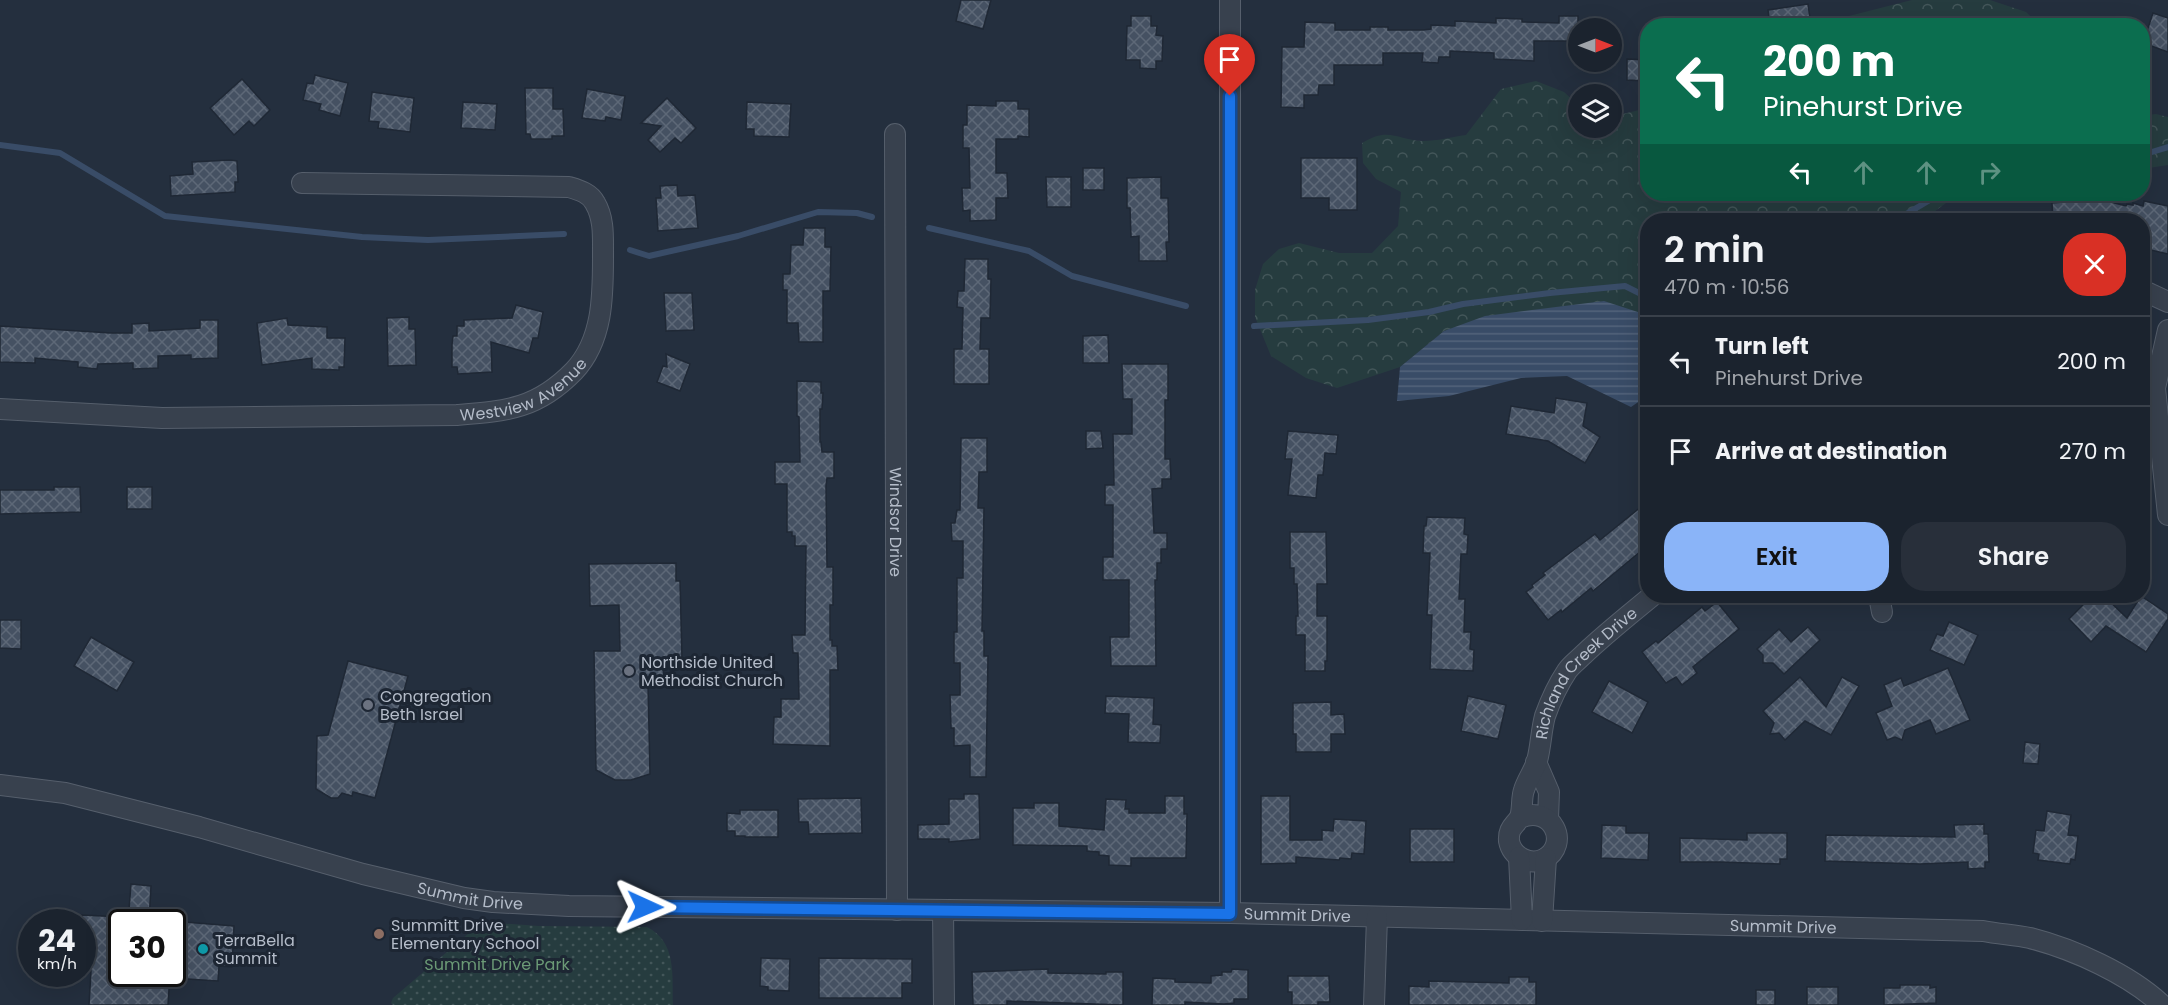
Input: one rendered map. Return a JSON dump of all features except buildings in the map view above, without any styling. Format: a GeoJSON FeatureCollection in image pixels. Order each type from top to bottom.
{"type":"FeatureCollection","features":[{"type":"Feature","properties":{"kind":"street"},"geometry":{"type":"LineString","coordinates":[[1230,0],[1230,914]]}},
{"type":"Feature","properties":{"kind":"street","name":"Windsor Drive"},"geometry":{"type":"LineString","coordinates":[[895,134],[897,910]]}},
{"type":"Feature","properties":{"kind":"street","name":"Westview Avenue"},"geometry":{"type":"LineString","coordinates":[[0,409],[162,418],[503,412],[524,406],[559,385],[576,369],[597,329],[603,300],[603,234],[600,215],[594,201],[584,191],[569,187],[302,183]]}},
{"type":"Feature","properties":{"kind":"street"},"geometry":{"type":"LineString","coordinates":[[2150,294],[2168,302]]}},
{"type":"Feature","properties":{"kind":"street"},"geometry":{"type":"LineString","coordinates":[[2168,330],[2155,388],[2168,515]]}},
{"type":"Feature","properties":{"kind":"street","name":"Richland Creek Drive"},"geometry":{"type":"LineString","coordinates":[[1532,920],[1519,857],[1509,842],[1509,832],[1520,818],[1524,790],[1536,762],[1546,715],[1567,670],[1598,640],[1643,603]]}},
{"type":"Feature","properties":{"kind":"street","name":"Richland Creek Drive"},"geometry":{"type":"LineString","coordinates":[[1532,920],[1546,858],[1552,852],[1557,834],[1554,825],[1548,819],[1549,792],[1536,762]]}},
{"type":"Feature","properties":{"kind":"street","name":"Summit Drive"},"geometry":{"type":"LineString","coordinates":[[0,785],[65,793],[199,827],[363,874],[464,898],[493,902],[557,906],[1532,920],[1983,932],[2027,938],[2057,946],[2119,975],[2162,1005]]}},
{"type":"Feature","properties":{"kind":"street"},"geometry":{"type":"LineString","coordinates":[[1520,818],[1529,814],[1539,814],[1548,819]]}},
{"type":"Feature","properties":{"kind":"street"},"geometry":{"type":"LineString","coordinates":[[1519,857],[1528,861],[1546,858]]}},
{"type":"Feature","properties":{"kind":"street"},"geometry":{"type":"LineString","coordinates":[[943,910],[944,1005]]}},
{"type":"Feature","properties":{"kind":"street"},"geometry":{"type":"LineString","coordinates":[[1374,1005],[1377,917]]}},
{"type":"Feature","properties":{"kind":"green space"},"geometry":{"type":"Polygon","coordinates":[[[1912,0],[1990,0],[2026,12],[2032,18],[1848,18],[1912,0]]]}},
{"type":"Feature","properties":{"kind":"green space"},"geometry":{"type":"Polygon","coordinates":[[[1536,81],[1568,96],[1568,138],[1622,138],[1622,114],[1640,110],[1640,201],[1949,201],[1932,213],[1640,213],[1640,314],[1444,331],[1400,367],[1337,388],[1306,378],[1271,356],[1255,317],[1255,290],[1263,264],[1279,249],[1299,243],[1339,253],[1372,253],[1398,226],[1401,192],[1376,179],[1363,163],[1362,143],[1379,135],[1393,135],[1423,141],[1466,135],[1501,89],[1536,81]]]}},
{"type":"Feature","properties":{"kind":"green space"},"geometry":{"type":"Polygon","coordinates":[[[2150,115],[2168,117],[2168,165],[2150,168],[2150,115]]]}},
{"type":"Feature","properties":{"kind":"green space","name":"Summit Drive Park"},"geometry":{"type":"Polygon","coordinates":[[[482,922],[539,926],[647,927],[657,933],[668,950],[672,971],[673,1005],[393,1005],[391,1003],[393,998],[482,922]]]}},
{"type":"Feature","properties":{"kind":"water"},"geometry":{"type":"Polygon","coordinates":[[[1604,301],[1640,313],[1640,401],[1631,407],[1567,376],[1521,378],[1449,396],[1397,401],[1400,367],[1444,331],[1485,316],[1604,301]]]}},
{"type":"Feature","properties":{"kind":"waterway"},"geometry":{"type":"LineString","coordinates":[[0,145],[60,153],[165,216],[362,237],[428,240],[564,234]]}},
{"type":"Feature","properties":{"kind":"waterway"},"geometry":{"type":"LineString","coordinates":[[2150,153],[2168,147]]}},
{"type":"Feature","properties":{"kind":"waterway"},"geometry":{"type":"LineString","coordinates":[[1908,213],[1928,201]]}},
{"type":"Feature","properties":{"kind":"waterway"},"geometry":{"type":"LineString","coordinates":[[630,250],[649,256],[738,236],[818,212],[857,213],[872,217]]}},
{"type":"Feature","properties":{"kind":"waterway"},"geometry":{"type":"LineString","coordinates":[[929,228],[1029,251],[1072,276],[1186,306]]}},
{"type":"Feature","properties":{"kind":"waterway"},"geometry":{"type":"LineString","coordinates":[[1254,326],[1368,320],[1429,312],[1463,304],[1625,286],[1640,294]]}},
{"type":"Feature","properties":{"kind":"place","name":"Northside United Methodist Church"},"geometry":{"type":"Point","coordinates":[629,671]}},
{"type":"Feature","properties":{"kind":"place","name":"Congregation Beth Israel"},"geometry":{"type":"Point","coordinates":[368,705]}},
{"type":"Feature","properties":{"kind":"place","name":"Summitt Drive Elementary School"},"geometry":{"type":"Point","coordinates":[379,934]}},
{"type":"Feature","properties":{"kind":"place","name":"TerraBella Summit"},"geometry":{"type":"Point","coordinates":[203,949]}},
{"type":"Feature","properties":{"kind":"route"},"geometry":{"type":"LineString","coordinates":[[645,907],[1230,914],[1230,96]]}}]}
